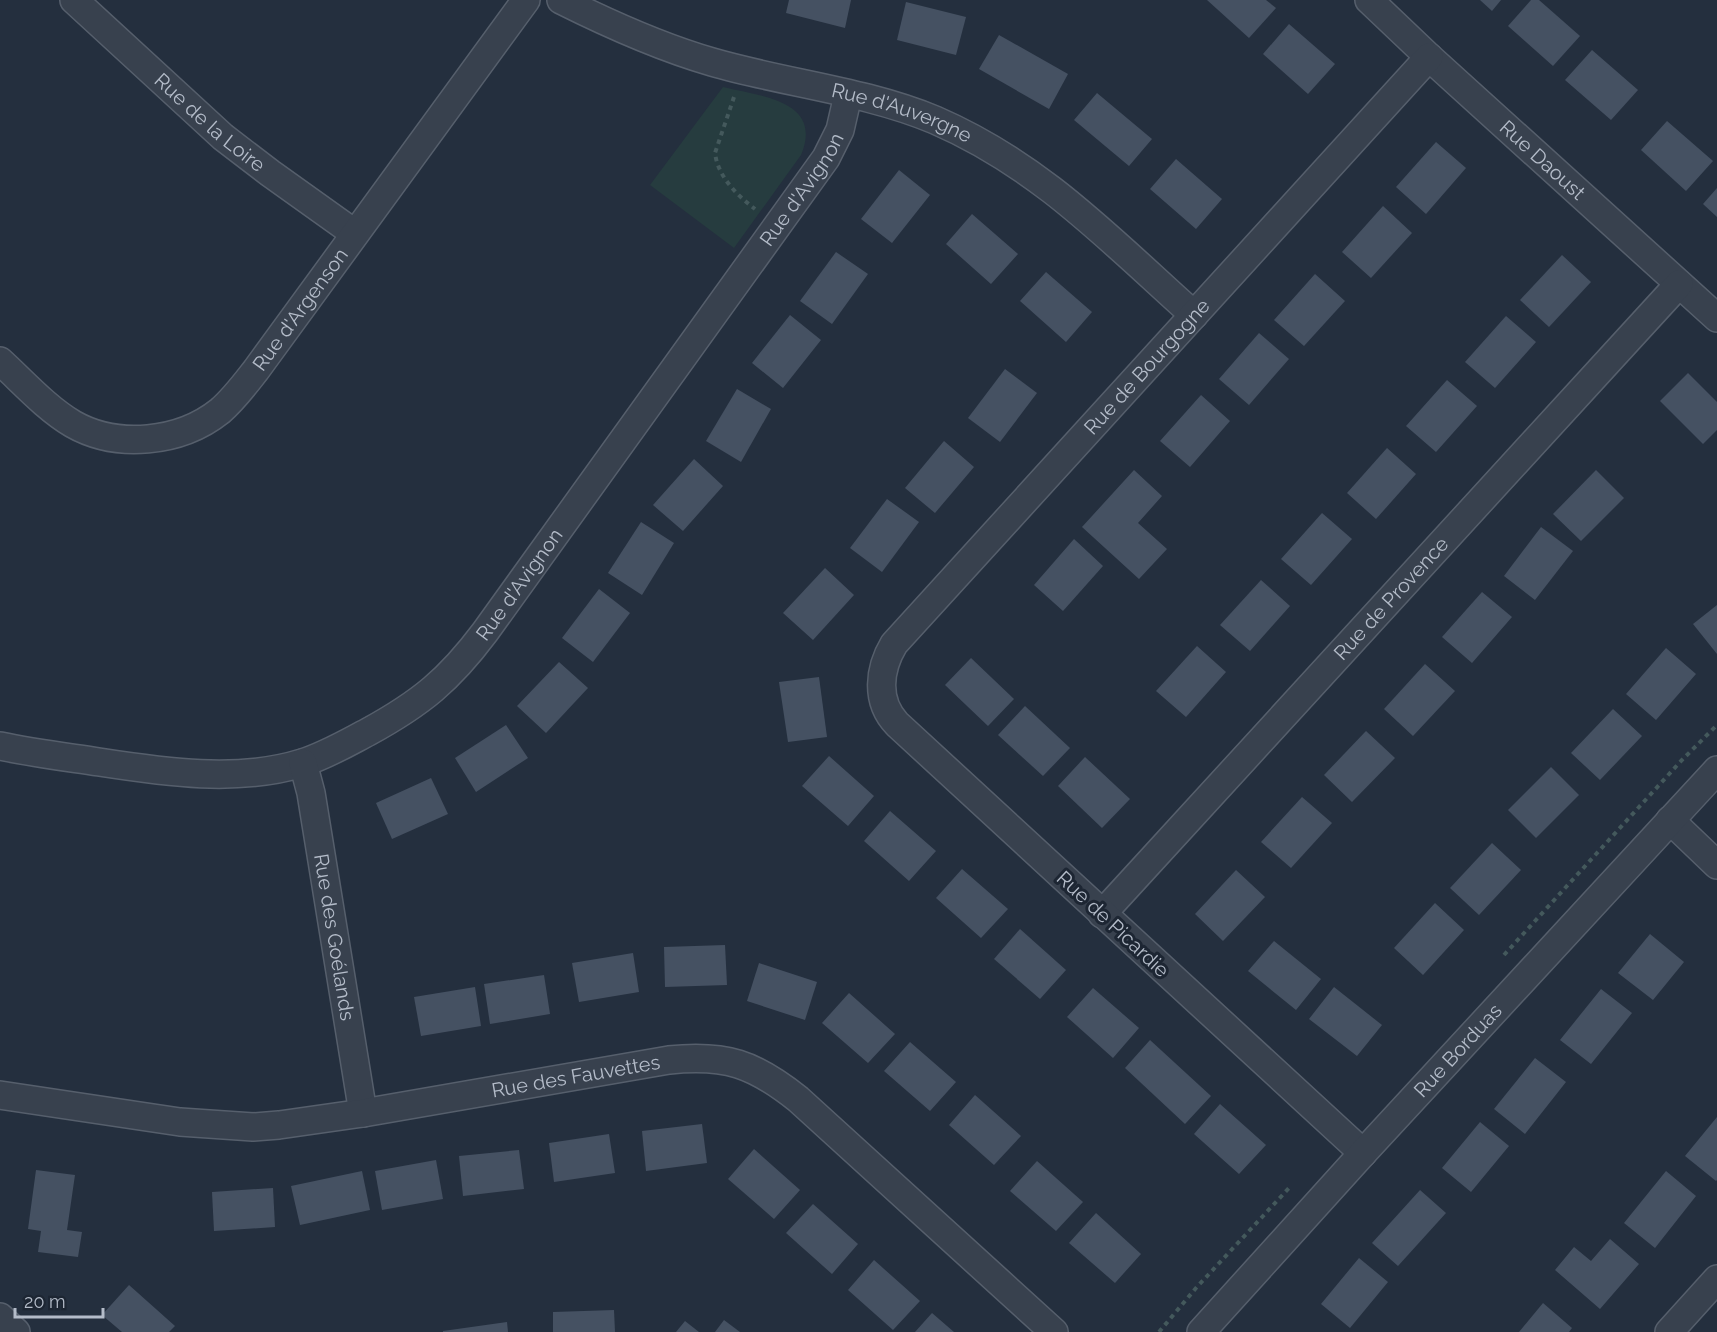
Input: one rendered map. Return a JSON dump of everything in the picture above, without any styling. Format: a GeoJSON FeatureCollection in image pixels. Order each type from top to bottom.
{"type":"FeatureCollection","features":[{"type":"Feature","properties":{"kind":"street","name":"Rue de la Loire"},"geometry":{"type":"LineString","coordinates":[[74,0],[224,137],[354,233]]}},
{"type":"Feature","properties":{"kind":"street","name":"Rue d'Argenson"},"geometry":{"type":"LineString","coordinates":[[0,361],[54,410],[73,424],[94,433],[117,438],[160,437],[202,423],[220,410],[239,391],[526,0]]}},
{"type":"Feature","properties":{"kind":"street","name":"Rue d'Auvergne"},"geometry":{"type":"LineString","coordinates":[[561,0],[650,40],[711,62],[881,102],[933,119],[990,147],[1065,198],[1194,315]]}},
{"type":"Feature","properties":{"kind":"street","name":"Rue Daoust"},"geometry":{"type":"LineString","coordinates":[[1369,0],[1717,318]]}},
{"type":"Feature","properties":{"kind":"street","name":"Rue de Bourgogne"},"geometry":{"type":"LineString","coordinates":[[881,684],[883,669],[894,644],[1429,57]]}},
{"type":"Feature","properties":{"kind":"street","name":"Rue d'Avignon"},"geometry":{"type":"LineString","coordinates":[[0,746],[181,773],[237,773],[268,770],[303,763],[356,738],[413,705],[440,685],[464,660],[826,158],[840,130],[848,95]]}},
{"type":"Feature","properties":{"kind":"street","name":"Rue de Provence"},"geometry":{"type":"LineString","coordinates":[[1102,914],[1680,284]]}},
{"type":"Feature","properties":{"kind":"street","name":"Rue de Picardie"},"geometry":{"type":"LineString","coordinates":[[881,684],[883,698],[891,718],[1363,1153]]}},
{"type":"Feature","properties":{"kind":"street","name":"Rue des Goélands"},"geometry":{"type":"LineString","coordinates":[[303,763],[311,793],[363,1113]]}},
{"type":"Feature","properties":{"kind":"street","name":"Rue Borduas"},"geometry":{"type":"LineString","coordinates":[[1201,1332],[1717,770]]}},
{"type":"Feature","properties":{"kind":"street"},"geometry":{"type":"LineString","coordinates":[[1670,820],[1717,865]]}},
{"type":"Feature","properties":{"kind":"street","name":"Rue des Fauvettes"},"geometry":{"type":"LineString","coordinates":[[0,1095],[180,1122],[228,1126],[279,1125],[363,1113],[669,1060],[712,1058],[733,1062],[765,1076],[798,1099],[1054,1332]]}},
{"type":"Feature","properties":{"kind":"street"},"geometry":{"type":"LineString","coordinates":[[1669,1332],[1717,1279]]}},
{"type":"Feature","properties":{"kind":"street"},"geometry":{"type":"LineString","coordinates":[[0,1317],[16,1332]]}},
{"type":"Feature","properties":{"kind":"path"},"geometry":{"type":"LineString","coordinates":[[736,91],[715,153],[716,160],[734,190],[760,213]]}},
{"type":"Feature","properties":{"kind":"path"},"geometry":{"type":"LineString","coordinates":[[1500,959],[1681,761],[1717,725]]}},
{"type":"Feature","properties":{"kind":"path"},"geometry":{"type":"LineString","coordinates":[[1159,1332],[1196,1288],[1290,1188]]}},
{"type":"Feature","properties":{"kind":"green space"},"geometry":{"type":"Polygon","coordinates":[[[723,87],[770,98],[784,104],[796,112],[804,122],[806,137],[801,155],[734,248],[650,185],[723,87]]]}},
{"type":"Feature","properties":{"kind":"building"},"geometry":{"type":"Polygon","coordinates":[[[789,0],[851,0],[845,28],[786,13],[789,0]]]}},
{"type":"Feature","properties":{"kind":"building"},"geometry":{"type":"Polygon","coordinates":[[[1207,0],[1266,0],[1276,8],[1249,38],[1207,0]]]}},
{"type":"Feature","properties":{"kind":"building"},"geometry":{"type":"Polygon","coordinates":[[[1480,0],[1501,0],[1492,11],[1480,0]]]}},
{"type":"Feature","properties":{"kind":"building"},"geometry":{"type":"Polygon","coordinates":[[[1531,0],[1539,0],[1580,36],[1553,66],[1508,26],[1531,0]]]}},
{"type":"Feature","properties":{"kind":"building"},"geometry":{"type":"Polygon","coordinates":[[[906,2],[966,17],[956,55],[897,40],[906,2]]]}},
{"type":"Feature","properties":{"kind":"building"},"geometry":{"type":"Polygon","coordinates":[[[1289,24],[1335,64],[1308,94],[1263,54],[1289,24]]]}},
{"type":"Feature","properties":{"kind":"building"},"geometry":{"type":"Polygon","coordinates":[[[999,35],[1068,74],[1049,109],[979,69],[999,35]]]}},
{"type":"Feature","properties":{"kind":"building"},"geometry":{"type":"Polygon","coordinates":[[[1592,50],[1638,90],[1611,120],[1565,80],[1592,50]]]}},
{"type":"Feature","properties":{"kind":"building"},"geometry":{"type":"Polygon","coordinates":[[[1097,93],[1152,139],[1129,166],[1074,120],[1097,93]]]}},
{"type":"Feature","properties":{"kind":"building"},"geometry":{"type":"Polygon","coordinates":[[[1667,121],[1713,161],[1686,191],[1641,150],[1667,121]]]}},
{"type":"Feature","properties":{"kind":"building"},"geometry":{"type":"Polygon","coordinates":[[[1436,142],[1466,168],[1426,214],[1396,187],[1436,142]]]}},
{"type":"Feature","properties":{"kind":"building"},"geometry":{"type":"Polygon","coordinates":[[[1176,159],[1222,199],[1196,229],[1150,189],[1176,159]]]}},
{"type":"Feature","properties":{"kind":"building"},"geometry":{"type":"Polygon","coordinates":[[[899,170],[930,195],[892,243],[861,219],[899,170]]]}},
{"type":"Feature","properties":{"kind":"building"},"geometry":{"type":"Polygon","coordinates":[[[1717,188],[1717,217],[1703,204],[1717,188]]]}},
{"type":"Feature","properties":{"kind":"building"},"geometry":{"type":"Polygon","coordinates":[[[1383,206],[1412,233],[1371,278],[1342,252],[1383,206]]]}},
{"type":"Feature","properties":{"kind":"building"},"geometry":{"type":"Polygon","coordinates":[[[972,214],[1018,254],[991,284],[946,244],[972,214]]]}},
{"type":"Feature","properties":{"kind":"building"},"geometry":{"type":"Polygon","coordinates":[[[836,252],[868,274],[832,324],[800,301],[836,252]]]}},
{"type":"Feature","properties":{"kind":"building"},"geometry":{"type":"Polygon","coordinates":[[[1562,255],[1591,282],[1549,327],[1520,300],[1562,255]]]}},
{"type":"Feature","properties":{"kind":"building"},"geometry":{"type":"Polygon","coordinates":[[[1046,272],[1092,312],[1066,342],[1020,301],[1046,272]]]}},
{"type":"Feature","properties":{"kind":"building"},"geometry":{"type":"Polygon","coordinates":[[[1315,274],[1345,301],[1304,346],[1274,320],[1315,274]]]}},
{"type":"Feature","properties":{"kind":"building"},"geometry":{"type":"Polygon","coordinates":[[[790,315],[821,340],[783,388],[752,363],[790,315]]]}},
{"type":"Feature","properties":{"kind":"building"},"geometry":{"type":"Polygon","coordinates":[[[1506,316],[1536,342],[1495,388],[1465,362],[1506,316]]]}},
{"type":"Feature","properties":{"kind":"building"},"geometry":{"type":"Polygon","coordinates":[[[1259,333],[1289,359],[1249,405],[1219,379],[1259,333]]]}},
{"type":"Feature","properties":{"kind":"building"},"geometry":{"type":"Polygon","coordinates":[[[1005,369],[1037,393],[1000,442],[968,418],[1005,369]]]}},
{"type":"Feature","properties":{"kind":"building"},"geometry":{"type":"Polygon","coordinates":[[[1688,373],[1717,402],[1717,430],[1703,444],[1660,401],[1688,373]]]}},
{"type":"Feature","properties":{"kind":"building"},"geometry":{"type":"Polygon","coordinates":[[[1447,380],[1477,406],[1436,452],[1406,426],[1447,380]]]}},
{"type":"Feature","properties":{"kind":"building"},"geometry":{"type":"Polygon","coordinates":[[[737,389],[771,409],[741,462],[706,441],[737,389]]]}},
{"type":"Feature","properties":{"kind":"building"},"geometry":{"type":"Polygon","coordinates":[[[1201,395],[1230,421],[1190,467],[1160,441],[1201,395]]]}},
{"type":"Feature","properties":{"kind":"building"},"geometry":{"type":"Polygon","coordinates":[[[944,441],[974,467],[935,513],[905,488],[944,441]]]}},
{"type":"Feature","properties":{"kind":"building"},"geometry":{"type":"Polygon","coordinates":[[[1387,448],[1416,474],[1376,519],[1347,493],[1387,448]]]}},
{"type":"Feature","properties":{"kind":"building"},"geometry":{"type":"Polygon","coordinates":[[[694,459],[723,486],[683,531],[653,505],[694,459]]]}},
{"type":"Feature","properties":{"kind":"building"},"geometry":{"type":"Polygon","coordinates":[[[1134,470],[1162,496],[1138,523],[1167,549],[1139,579],[1082,527],[1134,470]]]}},
{"type":"Feature","properties":{"kind":"building"},"geometry":{"type":"Polygon","coordinates":[[[1596,470],[1624,498],[1581,541],[1553,514],[1596,470]]]}},
{"type":"Feature","properties":{"kind":"building"},"geometry":{"type":"Polygon","coordinates":[[[887,499],[919,522],[882,572],[850,548],[887,499]]]}},
{"type":"Feature","properties":{"kind":"building"},"geometry":{"type":"Polygon","coordinates":[[[1322,513],[1352,539],[1311,585],[1281,559],[1322,513]]]}},
{"type":"Feature","properties":{"kind":"building"},"geometry":{"type":"Polygon","coordinates":[[[641,522],[674,543],[642,595],[608,573],[641,522]]]}},
{"type":"Feature","properties":{"kind":"building"},"geometry":{"type":"Polygon","coordinates":[[[1541,527],[1573,551],[1535,600],[1504,576],[1541,527]]]}},
{"type":"Feature","properties":{"kind":"building"},"geometry":{"type":"Polygon","coordinates":[[[1074,539],[1103,566],[1063,611],[1034,585],[1074,539]]]}},
{"type":"Feature","properties":{"kind":"building"},"geometry":{"type":"Polygon","coordinates":[[[825,568],[854,595],[813,640],[783,613],[825,568]]]}},
{"type":"Feature","properties":{"kind":"building"},"geometry":{"type":"Polygon","coordinates":[[[1261,580],[1290,606],[1250,651],[1220,625],[1261,580]]]}},
{"type":"Feature","properties":{"kind":"building"},"geometry":{"type":"Polygon","coordinates":[[[599,589],[630,613],[593,662],[562,638],[599,589]]]}},
{"type":"Feature","properties":{"kind":"building"},"geometry":{"type":"Polygon","coordinates":[[[1482,592],[1512,617],[1472,663],[1442,637],[1482,592]]]}},
{"type":"Feature","properties":{"kind":"building"},"geometry":{"type":"Polygon","coordinates":[[[1717,605],[1717,654],[1693,624],[1717,605]]]}},
{"type":"Feature","properties":{"kind":"building"},"geometry":{"type":"Polygon","coordinates":[[[1197,646],[1226,672],[1186,717],[1156,691],[1197,646]]]}},
{"type":"Feature","properties":{"kind":"building"},"geometry":{"type":"Polygon","coordinates":[[[1666,648],[1696,674],[1656,720],[1626,694],[1666,648]]]}},
{"type":"Feature","properties":{"kind":"building"},"geometry":{"type":"Polygon","coordinates":[[[971,658],[1014,699],[988,726],[945,685],[971,658]]]}},
{"type":"Feature","properties":{"kind":"building"},"geometry":{"type":"Polygon","coordinates":[[[559,662],[588,688],[546,733],[517,706],[559,662]]]}},
{"type":"Feature","properties":{"kind":"building"},"geometry":{"type":"Polygon","coordinates":[[[1425,664],[1455,691],[1413,736],[1384,709],[1425,664]]]}},
{"type":"Feature","properties":{"kind":"building"},"geometry":{"type":"Polygon","coordinates":[[[819,677],[827,737],[788,742],[779,682],[819,677]]]}},
{"type":"Feature","properties":{"kind":"building"},"geometry":{"type":"Polygon","coordinates":[[[1025,706],[1070,748],[1043,776],[998,735],[1025,706]]]}},
{"type":"Feature","properties":{"kind":"building"},"geometry":{"type":"Polygon","coordinates":[[[1613,709],[1642,736],[1600,780],[1571,753],[1613,709]]]}},
{"type":"Feature","properties":{"kind":"building"},"geometry":{"type":"Polygon","coordinates":[[[506,725],[528,758],[476,792],[455,758],[506,725]]]}},
{"type":"Feature","properties":{"kind":"building"},"geometry":{"type":"Polygon","coordinates":[[[1366,731],[1395,758],[1352,802],[1324,775],[1366,731]]]}},
{"type":"Feature","properties":{"kind":"building"},"geometry":{"type":"Polygon","coordinates":[[[829,756],[874,796],[848,826],[802,786],[829,756]]]}},
{"type":"Feature","properties":{"kind":"building"},"geometry":{"type":"Polygon","coordinates":[[[1085,757],[1130,799],[1102,828],[1058,786],[1085,757]]]}},
{"type":"Feature","properties":{"kind":"building"},"geometry":{"type":"Polygon","coordinates":[[[1551,767],[1579,795],[1536,838],[1508,810],[1551,767]]]}},
{"type":"Feature","properties":{"kind":"building"},"geometry":{"type":"Polygon","coordinates":[[[431,778],[448,814],[392,839],[376,803],[431,778]]]}},
{"type":"Feature","properties":{"kind":"building"},"geometry":{"type":"Polygon","coordinates":[[[1302,797],[1332,823],[1291,868],[1261,842],[1302,797]]]}},
{"type":"Feature","properties":{"kind":"building"},"geometry":{"type":"Polygon","coordinates":[[[890,811],[936,851],[909,881],[864,841],[890,811]]]}},
{"type":"Feature","properties":{"kind":"building"},"geometry":{"type":"Polygon","coordinates":[[[1492,843],[1521,870],[1479,915],[1450,888],[1492,843]]]}},
{"type":"Feature","properties":{"kind":"building"},"geometry":{"type":"Polygon","coordinates":[[[962,869],[1008,909],[981,938],[936,898],[962,869]]]}},
{"type":"Feature","properties":{"kind":"building"},"geometry":{"type":"Polygon","coordinates":[[[1236,870],[1265,897],[1223,941],[1195,914],[1236,870]]]}},
{"type":"Feature","properties":{"kind":"building"},"geometry":{"type":"Polygon","coordinates":[[[1435,903],[1464,930],[1423,975],[1394,948],[1435,903]]]}},
{"type":"Feature","properties":{"kind":"building"},"geometry":{"type":"Polygon","coordinates":[[[1020,929],[1066,970],[1040,999],[994,959],[1020,929]]]}},
{"type":"Feature","properties":{"kind":"building"},"geometry":{"type":"Polygon","coordinates":[[[1650,934],[1684,962],[1653,1000],[1618,973],[1650,934]]]}},
{"type":"Feature","properties":{"kind":"building"},"geometry":{"type":"Polygon","coordinates":[[[1274,941],[1321,979],[1296,1010],[1248,971],[1274,941]]]}},
{"type":"Feature","properties":{"kind":"building"},"geometry":{"type":"Polygon","coordinates":[[[725,945],[727,985],[665,987],[664,947],[725,945]]]}},
{"type":"Feature","properties":{"kind":"building"},"geometry":{"type":"Polygon","coordinates":[[[633,953],[639,992],[579,1002],[572,963],[633,953]]]}},
{"type":"Feature","properties":{"kind":"building"},"geometry":{"type":"Polygon","coordinates":[[[759,963],[817,982],[805,1020],[747,1001],[759,963]]]}},
{"type":"Feature","properties":{"kind":"building"},"geometry":{"type":"Polygon","coordinates":[[[544,975],[550,1014],[490,1024],[484,984],[544,975]]]}},
{"type":"Feature","properties":{"kind":"building"},"geometry":{"type":"Polygon","coordinates":[[[475,987],[481,1026],[421,1036],[414,997],[475,987]]]}},
{"type":"Feature","properties":{"kind":"building"},"geometry":{"type":"Polygon","coordinates":[[[1334,987],[1382,1025],[1357,1056],[1309,1019],[1334,987]]]}},
{"type":"Feature","properties":{"kind":"building"},"geometry":{"type":"Polygon","coordinates":[[[1093,988],[1139,1028],[1113,1058],[1067,1017],[1093,988]]]}},
{"type":"Feature","properties":{"kind":"building"},"geometry":{"type":"Polygon","coordinates":[[[1601,989],[1632,1013],[1591,1064],[1560,1040],[1601,989]]]}},
{"type":"Feature","properties":{"kind":"building"},"geometry":{"type":"Polygon","coordinates":[[[849,993],[895,1034],[868,1063],[822,1023],[849,993]]]}},
{"type":"Feature","properties":{"kind":"building"},"geometry":{"type":"Polygon","coordinates":[[[1150,1040],[1211,1096],[1185,1124],[1125,1068],[1150,1040]]]}},
{"type":"Feature","properties":{"kind":"building"},"geometry":{"type":"Polygon","coordinates":[[[910,1042],[956,1082],[930,1111],[884,1071],[910,1042]]]}},
{"type":"Feature","properties":{"kind":"building"},"geometry":{"type":"Polygon","coordinates":[[[1535,1058],[1566,1082],[1525,1134],[1494,1109],[1535,1058]]]}},
{"type":"Feature","properties":{"kind":"building"},"geometry":{"type":"Polygon","coordinates":[[[975,1095],[1021,1136],[994,1165],[949,1125],[975,1095]]]}},
{"type":"Feature","properties":{"kind":"building"},"geometry":{"type":"Polygon","coordinates":[[[1220,1104],[1266,1145],[1239,1174],[1194,1134],[1220,1104]]]}},
{"type":"Feature","properties":{"kind":"building"},"geometry":{"type":"Polygon","coordinates":[[[1717,1117],[1717,1180],[1716,1181],[1685,1156],[1717,1117]]]}},
{"type":"Feature","properties":{"kind":"building"},"geometry":{"type":"Polygon","coordinates":[[[1480,1122],[1509,1146],[1471,1192],[1442,1168],[1480,1122]]]}},
{"type":"Feature","properties":{"kind":"building"},"geometry":{"type":"Polygon","coordinates":[[[702,1124],[707,1163],[646,1171],[642,1131],[702,1124]]]}},
{"type":"Feature","properties":{"kind":"building"},"geometry":{"type":"Polygon","coordinates":[[[609,1134],[615,1173],[554,1182],[549,1143],[609,1134]]]}},
{"type":"Feature","properties":{"kind":"building"},"geometry":{"type":"Polygon","coordinates":[[[754,1149],[800,1190],[774,1219],[728,1179],[754,1149]]]}},
{"type":"Feature","properties":{"kind":"building"},"geometry":{"type":"Polygon","coordinates":[[[519,1150],[524,1189],[463,1196],[459,1156],[519,1150]]]}},
{"type":"Feature","properties":{"kind":"building"},"geometry":{"type":"Polygon","coordinates":[[[436,1160],[443,1199],[382,1210],[375,1171],[436,1160]]]}},
{"type":"Feature","properties":{"kind":"building"},"geometry":{"type":"Polygon","coordinates":[[[1037,1161],[1083,1202],[1056,1231],[1010,1191],[1037,1161]]]}},
{"type":"Feature","properties":{"kind":"building"},"geometry":{"type":"Polygon","coordinates":[[[36,1170],[75,1175],[67,1230],[82,1232],[78,1257],[38,1252],[41,1231],[28,1229],[36,1170]]]}},
{"type":"Feature","properties":{"kind":"building"},"geometry":{"type":"Polygon","coordinates":[[[362,1171],[370,1210],[300,1225],[291,1186],[362,1171]]]}},
{"type":"Feature","properties":{"kind":"building"},"geometry":{"type":"Polygon","coordinates":[[[1666,1171],[1696,1196],[1655,1248],[1624,1223],[1666,1171]]]}},
{"type":"Feature","properties":{"kind":"building"},"geometry":{"type":"Polygon","coordinates":[[[273,1188],[275,1227],[214,1231],[212,1192],[273,1188]]]}},
{"type":"Feature","properties":{"kind":"building"},"geometry":{"type":"Polygon","coordinates":[[[1420,1190],[1446,1213],[1398,1266],[1372,1243],[1420,1190]]]}},
{"type":"Feature","properties":{"kind":"building"},"geometry":{"type":"Polygon","coordinates":[[[813,1204],[858,1244],[832,1274],[786,1233],[813,1204]]]}},
{"type":"Feature","properties":{"kind":"building"},"geometry":{"type":"Polygon","coordinates":[[[1096,1213],[1141,1254],[1115,1283],[1069,1243],[1096,1213]]]}},
{"type":"Feature","properties":{"kind":"building"},"geometry":{"type":"Polygon","coordinates":[[[1610,1239],[1639,1264],[1600,1309],[1555,1270],[1574,1247],[1591,1261],[1610,1239]]]}},
{"type":"Feature","properties":{"kind":"building"},"geometry":{"type":"Polygon","coordinates":[[[1359,1258],[1388,1282],[1350,1328],[1321,1304],[1359,1258]]]}},
{"type":"Feature","properties":{"kind":"building"},"geometry":{"type":"Polygon","coordinates":[[[874,1260],[920,1301],[893,1330],[848,1290],[874,1260]]]}},
{"type":"Feature","properties":{"kind":"building"},"geometry":{"type":"Polygon","coordinates":[[[129,1285],[175,1326],[169,1332],[122,1332],[102,1315],[129,1285]]]}},
{"type":"Feature","properties":{"kind":"building"},"geometry":{"type":"Polygon","coordinates":[[[1543,1303],[1572,1328],[1569,1332],[1519,1332],[1543,1303]]]}},
{"type":"Feature","properties":{"kind":"building"},"geometry":{"type":"Polygon","coordinates":[[[614,1310],[615,1332],[553,1332],[553,1312],[614,1310]]]}},
{"type":"Feature","properties":{"kind":"building"},"geometry":{"type":"Polygon","coordinates":[[[932,1313],[954,1332],[915,1332],[932,1313]]]}},
{"type":"Feature","properties":{"kind":"building"},"geometry":{"type":"Polygon","coordinates":[[[724,1320],[740,1332],[715,1332],[724,1320]]]}},
{"type":"Feature","properties":{"kind":"building"},"geometry":{"type":"Polygon","coordinates":[[[685,1321],[699,1332],[676,1332],[685,1321]]]}},
{"type":"Feature","properties":{"kind":"building"},"geometry":{"type":"Polygon","coordinates":[[[507,1322],[508,1332],[443,1332],[443,1331],[507,1322]]]}}]}
